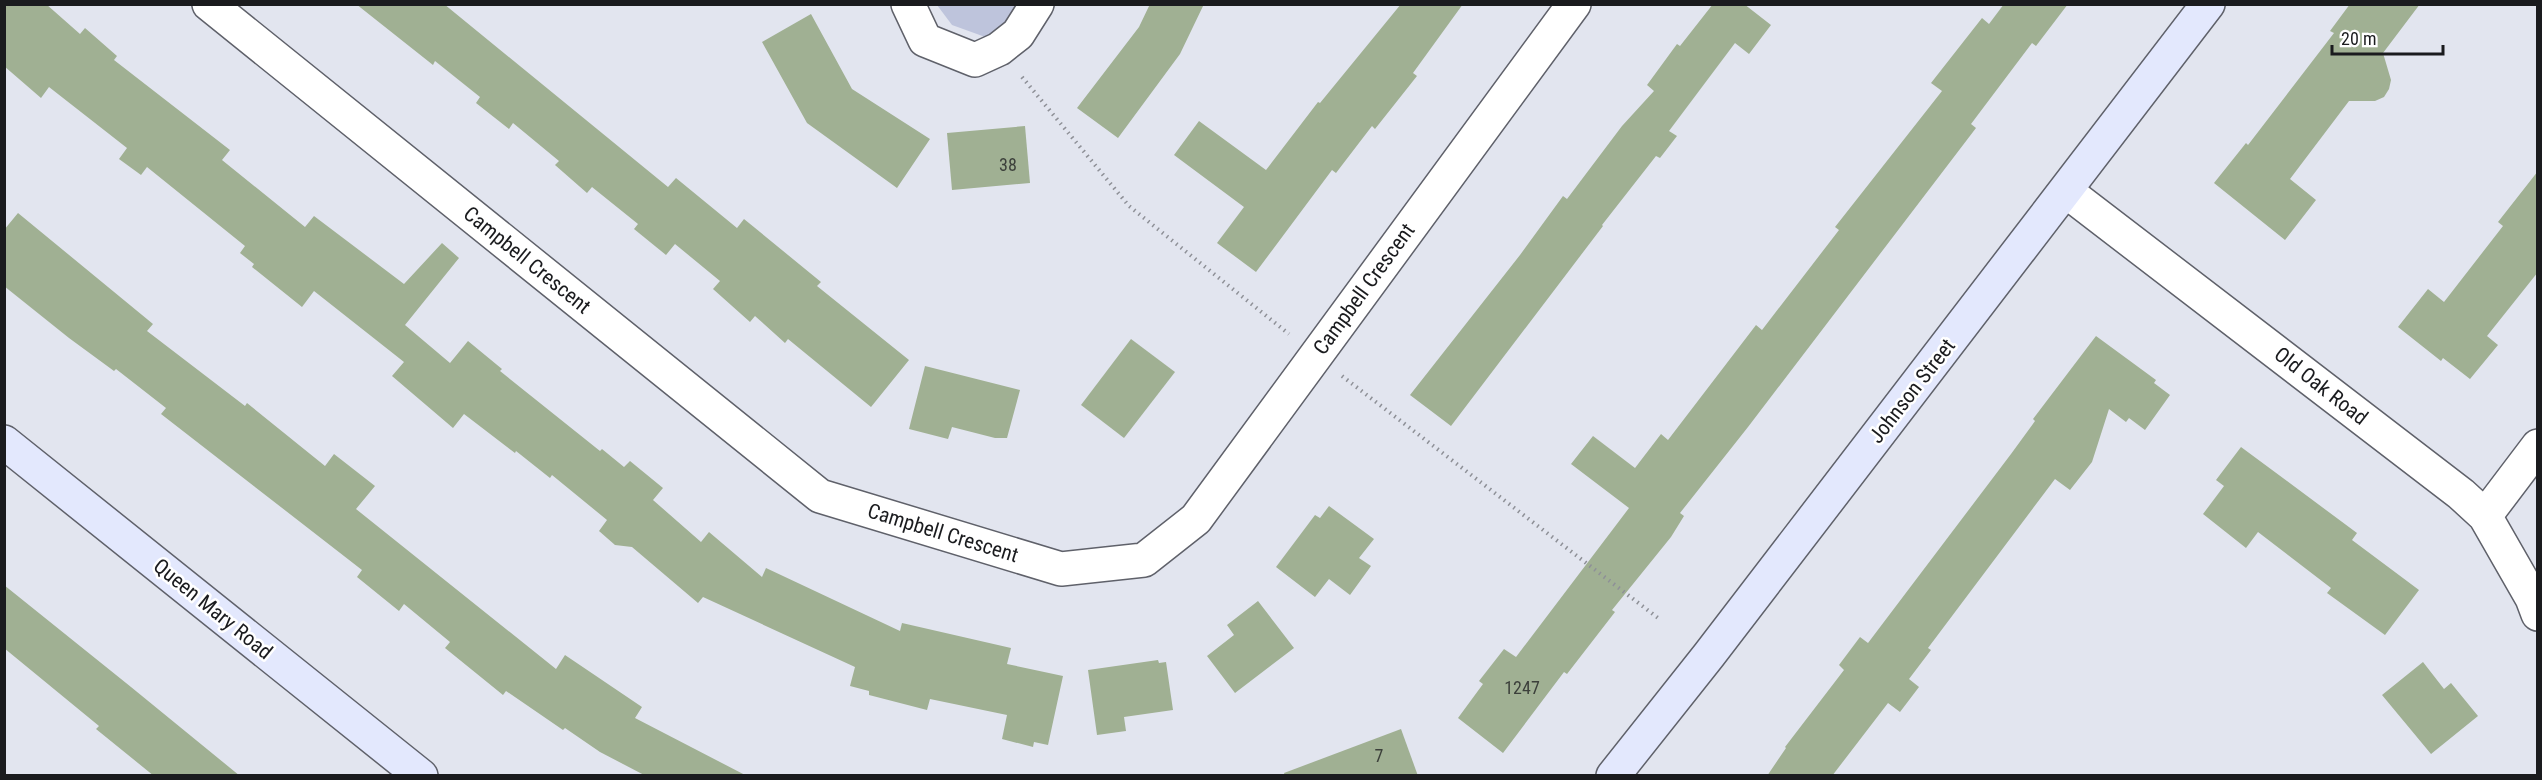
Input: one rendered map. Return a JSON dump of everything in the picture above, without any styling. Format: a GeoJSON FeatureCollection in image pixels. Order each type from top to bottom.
{"type":"FeatureCollection","features":[{"type":"Feature","properties":{"kind":"street"},"geometry":{"type":"LineString","coordinates":[[908,4],[924,40],[975,60],[999,49],[1018,34],[1037,4]]}},
{"type":"Feature","properties":{"kind":"street","name":"Campbell Crescent"},"geometry":{"type":"LineString","coordinates":[[214,6],[820,496],[1061,568],[1144,560],[1196,519],[1574,4]]}},
{"type":"Feature","properties":{"kind":"street","name":"Johnson Street"},"geometry":{"type":"LineString","coordinates":[[1613,776],[1716,646],[2208,4]]}},
{"type":"Feature","properties":{"kind":"street","name":"Old Oak Road"},"geometry":{"type":"LineString","coordinates":[[2066,191],[2442,479],[2485,516],[2532,598],[2538,614]]}},
{"type":"Feature","properties":{"kind":"street","name":"Queen Mary Road"},"geometry":{"type":"LineString","coordinates":[[4,442],[422,776]]}},
{"type":"Feature","properties":{"kind":"street"},"geometry":{"type":"LineString","coordinates":[[2485,516],[2538,446]]}},
{"type":"Feature","properties":{"kind":"shaded area"},"geometry":{"type":"Polygon","coordinates":[[[937,5],[1021,5],[988,38],[952,25],[937,5]]]}},
{"type":"Feature","properties":{"kind":"building"},"geometry":{"type":"Polygon","coordinates":[[[4,4],[46,4],[80,34],[85,28],[117,56],[114,60],[230,150],[222,160],[305,227],[314,216],[404,284],[442,243],[459,258],[405,325],[450,363],[468,341],[502,369],[500,371],[600,451],[602,449],[624,467],[630,461],[663,488],[653,500],[701,542],[709,532],[762,577],[766,568],[900,631],[902,623],[1011,648],[1007,664],[1063,676],[1048,745],[1034,742],[1033,747],[1002,739],[1007,715],[930,699],[927,710],[869,695],[869,691],[850,686],[855,667],[703,597],[698,603],[632,547],[615,545],[599,531],[607,520],[552,475],[550,478],[464,414],[453,428],[392,376],[404,362],[314,291],[302,307],[252,267],[254,264],[240,253],[245,246],[147,167],[141,175],[119,159],[127,148],[49,87],[41,98],[4,66],[4,4]]]}},
{"type":"Feature","properties":{"kind":"building"},"geometry":{"type":"Polygon","coordinates":[[[356,4],[444,4],[668,187],[676,178],[737,228],[744,219],[821,282],[817,286],[909,360],[871,407],[788,339],[785,343],[755,316],[750,322],[713,289],[720,281],[675,244],[666,255],[634,229],[638,224],[592,187],[587,193],[555,165],[559,161],[513,123],[509,129],[476,103],[480,97],[435,61],[433,65],[356,4]]]}},
{"type":"Feature","properties":{"kind":"building"},"geometry":{"type":"Polygon","coordinates":[[[1150,4],[1204,4],[1180,54],[1118,138],[1077,108],[1139,27],[1150,4]]]}},
{"type":"Feature","properties":{"kind":"building"},"geometry":{"type":"Polygon","coordinates":[[[1401,4],[1463,4],[1413,73],[1417,76],[1375,129],[1372,126],[1336,173],[1332,170],[1256,272],[1217,243],[1244,207],[1174,155],[1199,121],[1266,170],[1318,102],[1320,103],[1401,4]]]}},
{"type":"Feature","properties":{"kind":"building"},"geometry":{"type":"Polygon","coordinates":[[[1713,4],[1744,4],[1771,25],[1749,54],[1735,43],[1669,131],[1677,136],[1660,158],[1656,156],[1602,225],[1451,426],[1410,395],[1520,255],[1563,196],[1567,199],[1622,126],[1654,91],[1647,85],[1677,44],[1680,46],[1713,4]]]}},
{"type":"Feature","properties":{"kind":"building"},"geometry":{"type":"Polygon","coordinates":[[[2004,4],[2068,4],[2036,46],[2032,43],[1971,124],[1976,128],[1680,513],[1684,516],[1671,537],[1612,610],[1615,612],[1567,674],[1564,672],[1503,753],[1458,718],[1483,684],[1479,681],[1504,649],[1516,657],[1629,508],[1571,464],[1593,436],[1635,468],[1661,434],[1668,440],[1756,325],[1762,330],[1839,230],[1835,227],[1942,91],[1931,83],[1982,18],[1989,24],[2004,4]]]}},
{"type":"Feature","properties":{"kind":"building"},"geometry":{"type":"Polygon","coordinates":[[[2350,4],[2420,4],[2383,53],[2391,80],[2384,97],[2375,101],[2349,101],[2290,179],[2316,200],[2285,240],[2214,183],[2246,143],[2248,145],[2334,33],[2330,31],[2350,4]]]}},
{"type":"Feature","properties":{"kind":"building"},"geometry":{"type":"Polygon","coordinates":[[[811,14],[852,89],[930,139],[897,188],[807,123],[762,42],[811,14]]]}},
{"type":"Feature","properties":{"kind":"building"},"geometry":{"type":"Polygon","coordinates":[[[1025,126],[1030,183],[952,190],[947,133],[1025,126]]]}},
{"type":"Feature","properties":{"kind":"building"},"geometry":{"type":"Polygon","coordinates":[[[2538,171],[2538,272],[2487,336],[2498,345],[2470,379],[2443,358],[2441,361],[2398,327],[2428,289],[2444,302],[2503,226],[2498,222],[2538,171]]]}},
{"type":"Feature","properties":{"kind":"building"},"geometry":{"type":"Polygon","coordinates":[[[18,213],[153,324],[147,331],[245,406],[247,403],[325,466],[334,454],[375,486],[356,509],[556,669],[565,655],[642,707],[635,718],[747,776],[646,776],[600,752],[565,728],[563,730],[506,691],[503,695],[445,648],[450,642],[404,604],[399,611],[357,577],[362,570],[161,414],[166,408],[116,369],[114,371],[69,338],[4,286],[4,230],[18,213]]]}},
{"type":"Feature","properties":{"kind":"building"},"geometry":{"type":"Polygon","coordinates":[[[2096,336],[2156,380],[2154,383],[2170,395],[2145,430],[2129,418],[2126,422],[2109,409],[2092,462],[2070,490],[2055,479],[1928,648],[1931,650],[1909,679],[1919,687],[1900,712],[1888,703],[1832,776],[1767,776],[1785,747],[1844,670],[1839,665],[1860,637],[1868,643],[2011,454],[2035,421],[2033,419],[2096,336]]]}},
{"type":"Feature","properties":{"kind":"building"},"geometry":{"type":"Polygon","coordinates":[[[1131,339],[1175,372],[1124,438],[1081,405],[1131,339]]]}},
{"type":"Feature","properties":{"kind":"building"},"geometry":{"type":"Polygon","coordinates":[[[925,366],[1020,390],[1007,438],[995,438],[952,427],[948,439],[909,429],[925,366]]]}},
{"type":"Feature","properties":{"kind":"building"},"geometry":{"type":"Polygon","coordinates":[[[2241,447],[2357,533],[2352,540],[2419,590],[2385,635],[2327,593],[2331,588],[2258,532],[2246,548],[2203,514],[2224,486],[2216,480],[2241,447]]]}},
{"type":"Feature","properties":{"kind":"building"},"geometry":{"type":"Polygon","coordinates":[[[1329,506],[1374,539],[1359,558],[1371,566],[1350,595],[1329,579],[1315,597],[1276,567],[1315,515],[1320,518],[1329,506]]]}},
{"type":"Feature","properties":{"kind":"building"},"geometry":{"type":"Polygon","coordinates":[[[4,585],[240,776],[154,776],[96,729],[99,726],[4,648],[4,585]]]}},
{"type":"Feature","properties":{"kind":"building"},"geometry":{"type":"Polygon","coordinates":[[[1258,601],[1294,648],[1235,693],[1207,656],[1234,635],[1227,625],[1258,601]]]}},
{"type":"Feature","properties":{"kind":"building"},"geometry":{"type":"Polygon","coordinates":[[[1158,660],[1159,663],[1166,662],[1173,710],[1124,717],[1126,731],[1097,735],[1088,670],[1158,660]]]}},
{"type":"Feature","properties":{"kind":"building"},"geometry":{"type":"Polygon","coordinates":[[[2423,662],[2444,689],[2451,683],[2478,716],[2431,754],[2382,695],[2423,662]]]}},
{"type":"Feature","properties":{"kind":"building"},"geometry":{"type":"Polygon","coordinates":[[[1401,729],[1418,776],[1285,776],[1284,773],[1401,729]]]}}]}
